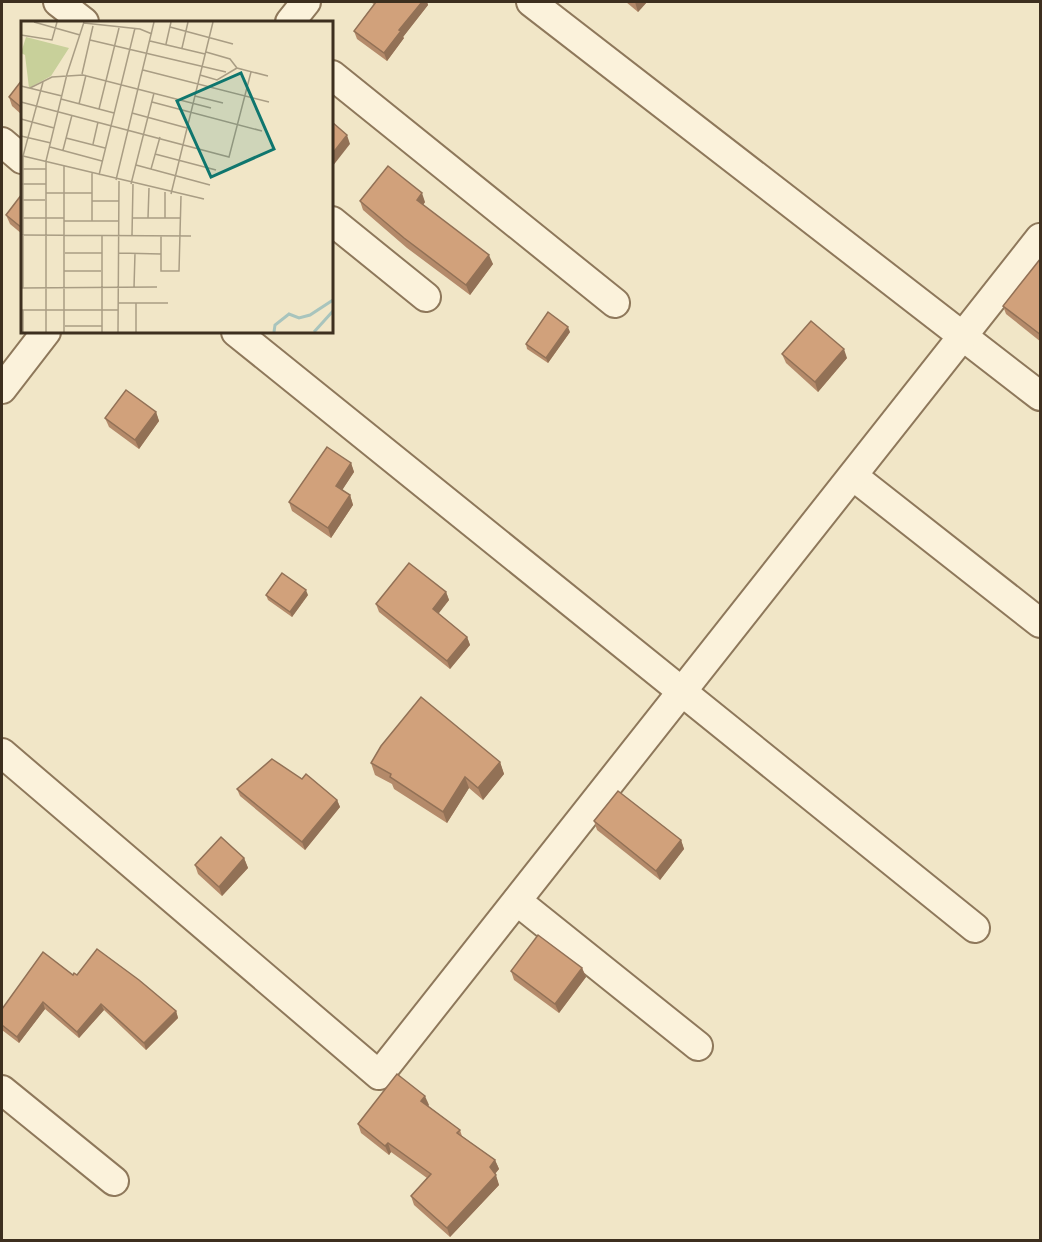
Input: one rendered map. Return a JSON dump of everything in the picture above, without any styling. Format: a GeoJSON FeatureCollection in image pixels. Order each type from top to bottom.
{"type":"FeatureCollection","features":[{"type":"Feature","properties":{"kind":"street"},"geometry":{"type":"LineString","coordinates":[[58,2],[83,21]]}},
{"type":"Feature","properties":{"kind":"street"},"geometry":{"type":"LineString","coordinates":[[291,21],[306,2]]}},
{"type":"Feature","properties":{"kind":"street"},"geometry":{"type":"LineString","coordinates":[[531,2],[1041,396]]}},
{"type":"Feature","properties":{"kind":"street"},"geometry":{"type":"LineString","coordinates":[[333,76],[615,303]]}},
{"type":"Feature","properties":{"kind":"street"},"geometry":{"type":"LineString","coordinates":[[2,142],[21,158]]}},
{"type":"Feature","properties":{"kind":"street"},"geometry":{"type":"LineString","coordinates":[[333,223],[426,297]]}},
{"type":"Feature","properties":{"kind":"street"},"geometry":{"type":"LineString","coordinates":[[2,753],[379,1074],[1041,238]]}},
{"type":"Feature","properties":{"kind":"street"},"geometry":{"type":"LineString","coordinates":[[2,389],[45,333]]}},
{"type":"Feature","properties":{"kind":"street"},"geometry":{"type":"LineString","coordinates":[[237,333],[975,928]]}},
{"type":"Feature","properties":{"kind":"street"},"geometry":{"type":"LineString","coordinates":[[853,476],[1041,623]]}},
{"type":"Feature","properties":{"kind":"street"},"geometry":{"type":"LineString","coordinates":[[517,902],[698,1046]]}},
{"type":"Feature","properties":{"kind":"street"},"geometry":{"type":"LineString","coordinates":[[2,1090],[114,1181]]}},
{"type":"Feature","properties":{"kind":"building"},"geometry":{"type":"Polygon","coordinates":[[[376,2],[422,2],[384,53],[354,31],[376,2]]]}},
{"type":"Feature","properties":{"kind":"building"},"geometry":{"type":"Polygon","coordinates":[[[21,81],[21,107],[9,97],[21,81]]]}},
{"type":"Feature","properties":{"kind":"building"},"geometry":{"type":"Polygon","coordinates":[[[333,123],[347,135],[333,153],[333,123]]]}},
{"type":"Feature","properties":{"kind":"building"},"geometry":{"type":"Polygon","coordinates":[[[388,166],[422,193],[417,200],[489,255],[466,285],[360,201],[388,166]]]}},
{"type":"Feature","properties":{"kind":"building"},"geometry":{"type":"Polygon","coordinates":[[[21,195],[21,227],[6,215],[21,195]]]}},
{"type":"Feature","properties":{"kind":"building"},"geometry":{"type":"Polygon","coordinates":[[[1041,258],[1041,335],[1003,306],[1041,258]]]}},
{"type":"Feature","properties":{"kind":"building"},"geometry":{"type":"Polygon","coordinates":[[[548,312],[568,327],[546,358],[526,344],[548,312]]]}},
{"type":"Feature","properties":{"kind":"building"},"geometry":{"type":"Polygon","coordinates":[[[811,321],[844,349],[815,382],[782,354],[811,321]]]}},
{"type":"Feature","properties":{"kind":"building"},"geometry":{"type":"Polygon","coordinates":[[[126,390],[156,412],[135,440],[105,418],[126,390]]]}},
{"type":"Feature","properties":{"kind":"building"},"geometry":{"type":"Polygon","coordinates":[[[327,447],[351,463],[336,486],[350,495],[328,528],[289,502],[327,447]]]}},
{"type":"Feature","properties":{"kind":"building"},"geometry":{"type":"Polygon","coordinates":[[[409,563],[446,592],[433,609],[467,637],[447,661],[376,604],[409,563]]]}},
{"type":"Feature","properties":{"kind":"building"},"geometry":{"type":"Polygon","coordinates":[[[282,573],[306,590],[290,612],[266,595],[282,573]]]}},
{"type":"Feature","properties":{"kind":"building"},"geometry":{"type":"Polygon","coordinates":[[[421,697],[500,762],[478,788],[465,777],[443,812],[390,777],[391,774],[371,763],[381,746],[421,697]]]}},
{"type":"Feature","properties":{"kind":"building"},"geometry":{"type":"Polygon","coordinates":[[[272,759],[302,779],[306,774],[337,800],[302,842],[237,789],[272,759]]]}},
{"type":"Feature","properties":{"kind":"building"},"geometry":{"type":"Polygon","coordinates":[[[618,791],[681,840],[656,871],[594,821],[618,791]]]}},
{"type":"Feature","properties":{"kind":"building"},"geometry":{"type":"Polygon","coordinates":[[[221,837],[244,858],[219,887],[195,865],[221,837]]]}},
{"type":"Feature","properties":{"kind":"building"},"geometry":{"type":"Polygon","coordinates":[[[538,935],[582,968],[555,1004],[511,971],[538,935]]]}},
{"type":"Feature","properties":{"kind":"building"},"geometry":{"type":"Polygon","coordinates":[[[97,949],[176,1011],[144,1043],[101,1004],[77,1032],[43,1002],[17,1037],[2,1025],[2,1009],[43,952],[73,975],[74,973],[77,975],[97,949]]]}},
{"type":"Feature","properties":{"kind":"building"},"geometry":{"type":"Polygon","coordinates":[[[397,1074],[425,1096],[421,1101],[460,1130],[457,1133],[495,1160],[490,1167],[496,1175],[447,1228],[411,1196],[431,1174],[388,1143],[385,1146],[358,1124],[397,1074]]]}}]}
